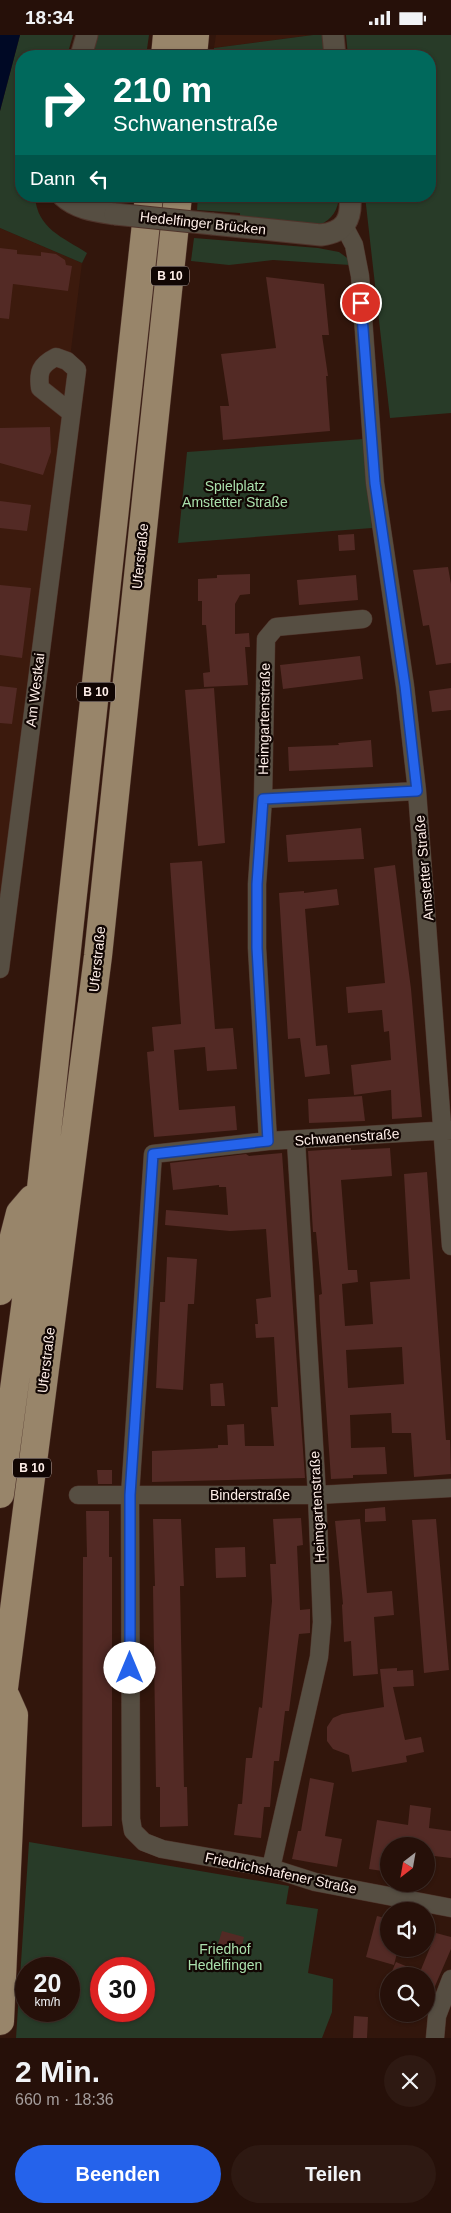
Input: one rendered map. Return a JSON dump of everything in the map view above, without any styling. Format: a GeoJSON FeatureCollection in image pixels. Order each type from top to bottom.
{"type":"FeatureCollection","features":[{"type":"Feature","properties":{"kind":"highway"},"geometry":{"type":"LineString","coordinates":[[194,50],[195,35]]}},
{"type":"Feature","properties":{"kind":"highway","name":"Uferstraße"},"geometry":{"type":"LineString","coordinates":[[0,1494],[40,1188],[93,723],[148,202]]}},
{"type":"Feature","properties":{"kind":"highway","name":"Uferstraße"},"geometry":{"type":"LineString","coordinates":[[0,1719],[98,957],[177,202]]}},
{"type":"Feature","properties":{"kind":"highway"},"geometry":{"type":"LineString","coordinates":[[0,1291],[20,1213],[40,1188]]}},
{"type":"Feature","properties":{"kind":"highway","name":"B 10"},"geometry":{"type":"LineString","coordinates":[[0,2021],[14,1715],[4,1691]]}},
{"type":"Feature","properties":{"kind":"street"},"geometry":{"type":"LineString","coordinates":[[83,50],[87,35]]}},
{"type":"Feature","properties":{"kind":"street"},"geometry":{"type":"LineString","coordinates":[[333,35],[334,50]]}},
{"type":"Feature","properties":{"kind":"street","name":"Hedelfinger Brücken"},"geometry":{"type":"LineString","coordinates":[[69,202],[89,210],[115,214],[321,235],[335,234],[344,226]]}},
{"type":"Feature","properties":{"kind":"street"},"geometry":{"type":"LineString","coordinates":[[344,226],[351,210],[350,202]]}},
{"type":"Feature","properties":{"kind":"street","name":"Amstetter Straße"},"geometry":{"type":"LineString","coordinates":[[344,226],[354,245],[360,275],[375,483],[405,686],[417,791],[447,1130],[451,1246]]}},
{"type":"Feature","properties":{"kind":"street","name":"Am Westkai"},"geometry":{"type":"LineString","coordinates":[[0,969],[70,412]]}},
{"type":"Feature","properties":{"kind":"street","name":"Heimgartenstraße"},"geometry":{"type":"LineString","coordinates":[[268,1141],[257,948],[257,884],[263,799],[266,639],[276,627],[363,619]]}},
{"type":"Feature","properties":{"kind":"street"},"geometry":{"type":"LineString","coordinates":[[263,799],[417,791]]}},
{"type":"Feature","properties":{"kind":"street","name":"Schwanenstraße"},"geometry":{"type":"LineString","coordinates":[[153,1154],[268,1141],[296,1141],[447,1130]]}},
{"type":"Feature","properties":{"kind":"street","name":"Heimgartenstraße"},"geometry":{"type":"LineString","coordinates":[[271,1868],[319,1657],[322,1622],[317,1495],[296,1141]]}},
{"type":"Feature","properties":{"kind":"street","name":"Friedrichshafener Straße"},"geometry":{"type":"LineString","coordinates":[[153,1154],[130,1495],[131,1819],[133,1831],[144,1843],[162,1849],[271,1868],[315,1882],[451,1909]]}},
{"type":"Feature","properties":{"kind":"street","name":"Binderstraße"},"geometry":{"type":"LineString","coordinates":[[78,1495],[317,1495],[451,1488]]}},
{"type":"Feature","properties":{"kind":"street"},"geometry":{"type":"LineString","coordinates":[[435,2038],[437,2016],[451,1979]]}},
{"type":"Feature","properties":{"kind":"shaded area"},"geometry":{"type":"Polygon","coordinates":[[[216,35],[313,35],[214,48],[216,35]]]}},
{"type":"Feature","properties":{"kind":"shaded area"},"geometry":{"type":"Polygon","coordinates":[[[0,228],[82,263],[0,912],[0,228]]]}},
{"type":"Feature","properties":{"kind":"green space"},"geometry":{"type":"Polygon","coordinates":[[[20,35],[73,35],[69,50],[16,50],[20,35]]]}},
{"type":"Feature","properties":{"kind":"green space"},"geometry":{"type":"Polygon","coordinates":[[[97,35],[149,35],[147,50],[93,50],[97,35]]]}},
{"type":"Feature","properties":{"kind":"green space"},"geometry":{"type":"Polygon","coordinates":[[[323,35],[324,50],[214,50],[214,48],[323,35]]]}},
{"type":"Feature","properties":{"kind":"green space"},"geometry":{"type":"Polygon","coordinates":[[[346,35],[451,35],[451,413],[390,418],[366,202],[436,202],[436,50],[347,50],[346,35]]]}},
{"type":"Feature","properties":{"kind":"green space"},"geometry":{"type":"Polygon","coordinates":[[[15,54],[15,202],[36,202],[41,217],[46,224],[61,237],[87,253],[82,263],[0,228],[0,111],[15,54]]]}},
{"type":"Feature","properties":{"kind":"green space"},"geometry":{"type":"Polygon","coordinates":[[[198,202],[338,202],[334,214],[320,225],[240,220],[240,213],[197,210],[198,202]]]}},
{"type":"Feature","properties":{"kind":"green space"},"geometry":{"type":"Polygon","coordinates":[[[194,238],[318,248],[339,252],[350,260],[350,265],[273,260],[229,265],[191,261],[194,238]]]}},
{"type":"Feature","properties":{"kind":"green space","name":"Spielplatz Amstetter Straße"},"geometry":{"type":"Polygon","coordinates":[[[363,439],[372,528],[178,543],[187,452],[363,439]]]}},
{"type":"Feature","properties":{"kind":"green space","name":"Friedhof Hedelfingen"},"geometry":{"type":"Polygon","coordinates":[[[29,1842],[289,1886],[286,1904],[318,1909],[308,1973],[333,1979],[332,2012],[322,2038],[16,2038],[17,2022],[80,2022],[80,1957],[21,1957],[29,1842]]]}},
{"type":"Feature","properties":{"kind":"water"},"geometry":{"type":"Polygon","coordinates":[[[0,35],[20,35],[15,50],[0,111],[0,35]]]}},
{"type":"Feature","properties":{"kind":"building"},"geometry":{"type":"Polygon","coordinates":[[[0,248],[17,250],[17,254],[41,256],[41,252],[56,254],[65,260],[66,265],[72,266],[68,291],[13,284],[9,319],[0,318],[0,248]]]}},
{"type":"Feature","properties":{"kind":"building"},"geometry":{"type":"Polygon","coordinates":[[[266,277],[324,284],[329,335],[322,335],[328,376],[326,376],[330,431],[223,440],[220,406],[229,406],[221,354],[276,348],[266,277]]]}},
{"type":"Feature","properties":{"kind":"building"},"geometry":{"type":"Polygon","coordinates":[[[50,427],[51,452],[43,475],[0,463],[0,428],[50,427]]]}},
{"type":"Feature","properties":{"kind":"building"},"geometry":{"type":"Polygon","coordinates":[[[0,501],[31,505],[27,531],[0,528],[0,501]]]}},
{"type":"Feature","properties":{"kind":"building"},"geometry":{"type":"Polygon","coordinates":[[[354,534],[355,550],[339,551],[338,535],[354,534]]]}},
{"type":"Feature","properties":{"kind":"building"},"geometry":{"type":"Polygon","coordinates":[[[448,567],[451,584],[451,663],[436,665],[429,625],[423,626],[413,570],[448,567]]]}},
{"type":"Feature","properties":{"kind":"building"},"geometry":{"type":"Polygon","coordinates":[[[250,574],[250,594],[240,595],[235,604],[235,634],[249,633],[250,647],[245,647],[248,685],[204,687],[203,673],[210,672],[206,625],[202,625],[202,601],[198,601],[198,579],[217,578],[217,575],[250,574]]]}},
{"type":"Feature","properties":{"kind":"building"},"geometry":{"type":"Polygon","coordinates":[[[356,575],[358,600],[299,605],[297,580],[356,575]]]}},
{"type":"Feature","properties":{"kind":"building"},"geometry":{"type":"Polygon","coordinates":[[[0,585],[31,588],[22,658],[0,655],[0,585]]]}},
{"type":"Feature","properties":{"kind":"building"},"geometry":{"type":"Polygon","coordinates":[[[360,656],[363,679],[283,689],[280,665],[360,656]]]}},
{"type":"Feature","properties":{"kind":"building"},"geometry":{"type":"Polygon","coordinates":[[[0,686],[17,688],[12,724],[0,723],[0,686]]]}},
{"type":"Feature","properties":{"kind":"building"},"geometry":{"type":"Polygon","coordinates":[[[214,688],[225,843],[198,846],[185,690],[214,688]]]}},
{"type":"Feature","properties":{"kind":"building"},"geometry":{"type":"Polygon","coordinates":[[[451,688],[451,710],[432,712],[429,691],[451,688]]]}},
{"type":"Feature","properties":{"kind":"building"},"geometry":{"type":"Polygon","coordinates":[[[371,740],[373,767],[289,771],[288,747],[339,745],[338,743],[371,740]]]}},
{"type":"Feature","properties":{"kind":"building"},"geometry":{"type":"Polygon","coordinates":[[[361,828],[364,859],[288,862],[286,835],[361,828]]]}},
{"type":"Feature","properties":{"kind":"building"},"geometry":{"type":"Polygon","coordinates":[[[202,861],[215,1029],[233,1028],[237,1069],[207,1071],[205,1047],[174,1050],[179,1110],[235,1106],[237,1130],[154,1137],[147,1052],[154,1051],[152,1027],[181,1024],[170,863],[202,861]]]}},
{"type":"Feature","properties":{"kind":"building"},"geometry":{"type":"Polygon","coordinates":[[[395,865],[411,989],[422,1117],[392,1119],[391,1090],[354,1095],[351,1065],[391,1060],[389,1031],[384,1032],[382,1010],[348,1013],[346,987],[385,983],[374,868],[395,865]]]}},
{"type":"Feature","properties":{"kind":"building"},"geometry":{"type":"Polygon","coordinates":[[[337,889],[339,905],[305,909],[316,1046],[327,1045],[330,1074],[305,1077],[300,1038],[288,1039],[279,893],[304,891],[304,893],[337,889]]]}},
{"type":"Feature","properties":{"kind":"building"},"geometry":{"type":"Polygon","coordinates":[[[362,1096],[365,1121],[309,1123],[308,1099],[362,1096]]]}},
{"type":"Feature","properties":{"kind":"building"},"geometry":{"type":"Polygon","coordinates":[[[390,1148],[392,1176],[341,1180],[348,1270],[357,1270],[358,1282],[342,1284],[345,1326],[373,1324],[370,1282],[410,1279],[404,1174],[427,1172],[446,1440],[450,1440],[451,1474],[414,1477],[411,1433],[392,1433],[391,1413],[350,1415],[351,1448],[385,1447],[387,1474],[353,1475],[353,1478],[331,1479],[320,1320],[319,1295],[322,1294],[316,1232],[313,1232],[308,1151],[390,1148]],[[402,1347],[346,1350],[348,1388],[404,1384],[402,1347]]]}},
{"type":"Feature","properties":{"kind":"building"},"geometry":{"type":"Polygon","coordinates":[[[282,1153],[305,1478],[152,1482],[152,1451],[218,1448],[218,1445],[228,1445],[227,1425],[244,1424],[245,1446],[274,1446],[271,1407],[278,1407],[274,1337],[256,1338],[255,1324],[258,1324],[256,1299],[271,1297],[266,1229],[230,1231],[165,1225],[166,1210],[228,1215],[226,1187],[219,1187],[219,1185],[173,1190],[170,1163],[246,1154],[249,1156],[282,1153]]]}},
{"type":"Feature","properties":{"kind":"building"},"geometry":{"type":"Polygon","coordinates":[[[167,1257],[197,1259],[194,1304],[188,1304],[183,1390],[156,1388],[160,1302],[165,1302],[167,1257]]]}},
{"type":"Feature","properties":{"kind":"building"},"geometry":{"type":"Polygon","coordinates":[[[223,1383],[225,1406],[211,1406],[210,1384],[223,1383]]]}},
{"type":"Feature","properties":{"kind":"building"},"geometry":{"type":"Polygon","coordinates":[[[97,1470],[112,1470],[112,1484],[98,1484],[97,1470]]]}},
{"type":"Feature","properties":{"kind":"building"},"geometry":{"type":"Polygon","coordinates":[[[385,1507],[386,1521],[365,1522],[365,1509],[385,1507]]]}},
{"type":"Feature","properties":{"kind":"building"},"geometry":{"type":"Polygon","coordinates":[[[86,1511],[109,1511],[109,1557],[112,1557],[112,1826],[82,1827],[83,1557],[87,1557],[86,1511]]]}},
{"type":"Feature","properties":{"kind":"building"},"geometry":{"type":"Polygon","coordinates":[[[301,1518],[303,1545],[297,1546],[300,1610],[310,1609],[310,1633],[299,1634],[289,1711],[285,1711],[279,1761],[274,1761],[270,1807],[264,1807],[261,1838],[234,1835],[238,1804],[242,1804],[246,1758],[252,1758],[259,1707],[262,1708],[272,1601],[270,1564],[276,1564],[273,1519],[301,1518]]]}},
{"type":"Feature","properties":{"kind":"building"},"geometry":{"type":"Polygon","coordinates":[[[153,1519],[181,1519],[184,1586],[180,1586],[184,1787],[187,1787],[188,1826],[160,1827],[160,1787],[156,1787],[153,1519]]]}},
{"type":"Feature","properties":{"kind":"building"},"geometry":{"type":"Polygon","coordinates":[[[360,1519],[367,1593],[392,1591],[394,1615],[374,1617],[378,1674],[353,1676],[351,1641],[344,1642],[343,1604],[335,1521],[360,1519]]]}},
{"type":"Feature","properties":{"kind":"building"},"geometry":{"type":"Polygon","coordinates":[[[436,1519],[449,1670],[424,1673],[412,1520],[436,1519]]]}},
{"type":"Feature","properties":{"kind":"building"},"geometry":{"type":"Polygon","coordinates":[[[245,1547],[246,1577],[216,1578],[215,1548],[245,1547]]]}},
{"type":"Feature","properties":{"kind":"building"},"geometry":{"type":"Polygon","coordinates":[[[397,1668],[397,1671],[413,1670],[414,1686],[393,1687],[405,1740],[421,1737],[424,1752],[406,1756],[407,1762],[352,1772],[349,1755],[333,1749],[327,1741],[327,1727],[333,1718],[342,1714],[384,1707],[380,1669],[397,1668]]]}},
{"type":"Feature","properties":{"kind":"building"},"geometry":{"type":"Polygon","coordinates":[[[310,1778],[334,1783],[325,1836],[342,1839],[337,1867],[292,1859],[298,1831],[301,1831],[310,1778]]]}},
{"type":"Feature","properties":{"kind":"building"},"geometry":{"type":"Polygon","coordinates":[[[410,1805],[431,1808],[429,1828],[451,1831],[451,1858],[435,1856],[435,1837],[380,1837],[380,1871],[369,1869],[377,1820],[408,1825],[410,1805]]]}},
{"type":"Feature","properties":{"kind":"building"},"geometry":{"type":"Polygon","coordinates":[[[377,1916],[380,1917],[380,1957],[396,1957],[394,1965],[366,1957],[377,1916]]]}},
{"type":"Feature","properties":{"kind":"building"},"geometry":{"type":"Polygon","coordinates":[[[222,1931],[244,1937],[241,1950],[218,1944],[222,1931]]]}},
{"type":"Feature","properties":{"kind":"building"},"geometry":{"type":"Polygon","coordinates":[[[436,1933],[451,1937],[451,1949],[435,1986],[435,1967],[422,1967],[426,1957],[435,1957],[436,1933]]]}},
{"type":"Feature","properties":{"kind":"building"},"geometry":{"type":"Polygon","coordinates":[[[396,1962],[408,1967],[394,1967],[396,1962]]]}},
{"type":"Feature","properties":{"kind":"building"},"geometry":{"type":"Polygon","coordinates":[[[354,2016],[368,2017],[367,2038],[353,2038],[354,2016]]]}},
{"type":"Feature","properties":{"kind":"route"},"geometry":{"type":"LineString","coordinates":[[130,1668],[130,1495],[153,1154],[268,1141],[257,948],[257,884],[263,799],[417,791],[405,686],[375,483],[361,303]]}}]}
